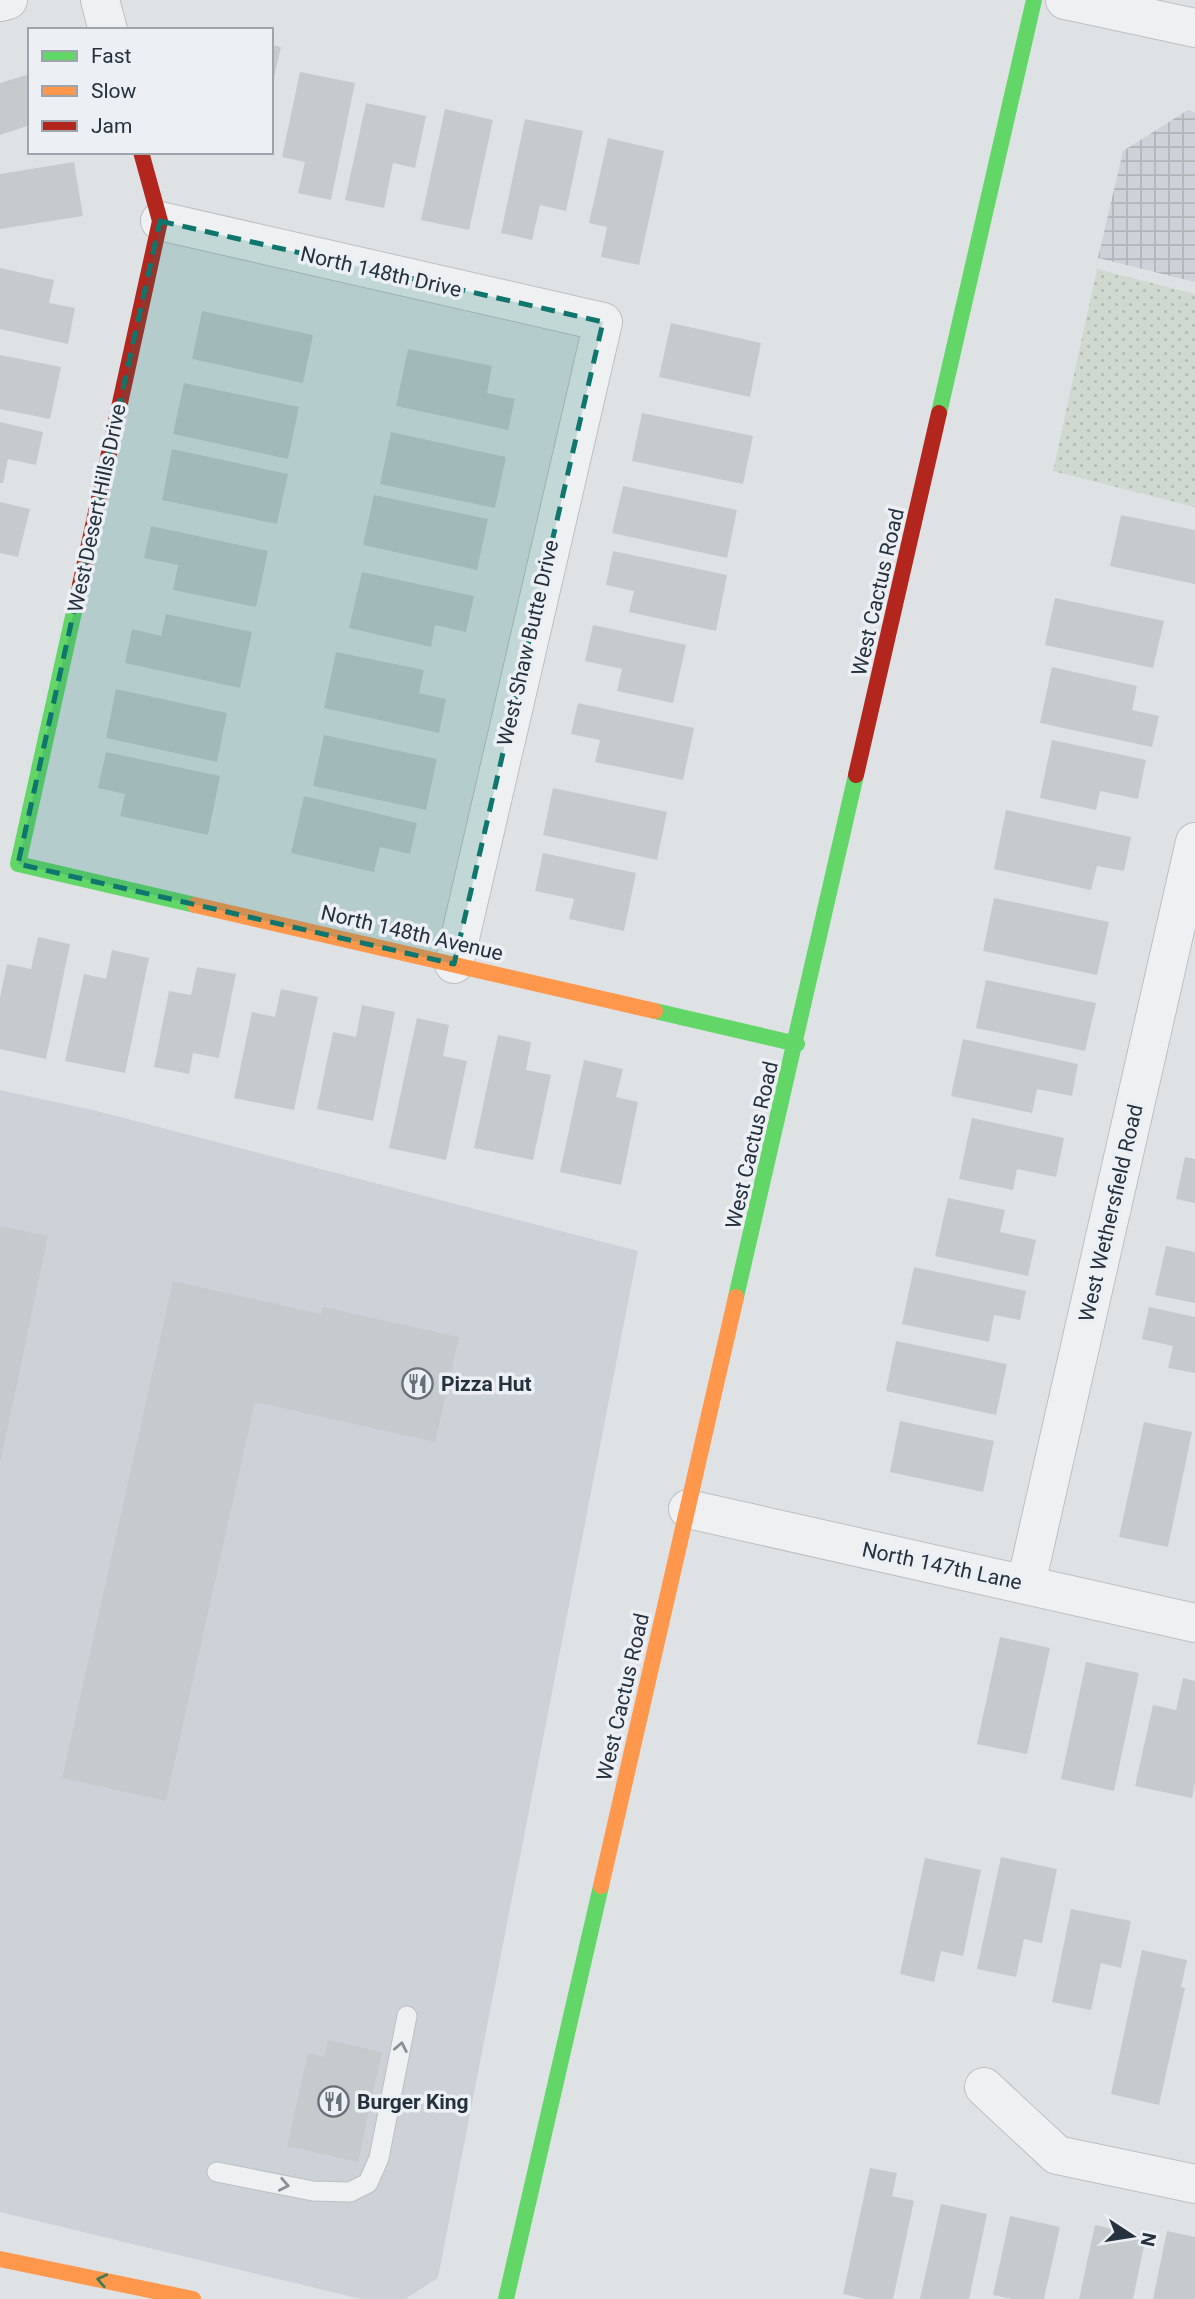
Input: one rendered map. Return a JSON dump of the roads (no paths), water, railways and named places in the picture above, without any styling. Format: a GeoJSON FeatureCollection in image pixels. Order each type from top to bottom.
{"type":"FeatureCollection","features":[{"type":"Feature","properties":{"kind":"main road","name":"West Cactus Road"},"geometry":{"type":"LineString","coordinates":[[506,2299],[797,1044],[1034,0]]}},
{"type":"Feature","properties":{"kind":"main road","name":"West Desert Hills Drive"},"geometry":{"type":"LineString","coordinates":[[18,864],[160,221],[142,154]]}},
{"type":"Feature","properties":{"kind":"main road","name":"North 148th Avenue"},"geometry":{"type":"LineString","coordinates":[[18,864],[797,1044]]}},
{"type":"Feature","properties":{"kind":"main road"},"geometry":{"type":"LineString","coordinates":[[0,2259],[192,2299]]}},
{"type":"Feature","properties":{"kind":"street"},"geometry":{"type":"LineString","coordinates":[[0,2],[8,0]]}},
{"type":"Feature","properties":{"kind":"street"},"geometry":{"type":"LineString","coordinates":[[100,0],[107,28]]}},
{"type":"Feature","properties":{"kind":"street"},"geometry":{"type":"LineString","coordinates":[[1065,0],[1195,28]]}},
{"type":"Feature","properties":{"kind":"street","name":"North 148th Drive"},"geometry":{"type":"LineString","coordinates":[[160,221],[603,322]]}},
{"type":"Feature","properties":{"kind":"street","name":"West Shaw Butte Drive"},"geometry":{"type":"LineString","coordinates":[[454,964],[603,322]]}},
{"type":"Feature","properties":{"kind":"street","name":"West Wethersfield Road"},"geometry":{"type":"LineString","coordinates":[[1026,1584],[1195,842]]}},
{"type":"Feature","properties":{"kind":"street","name":"North 147th Lane"},"geometry":{"type":"LineString","coordinates":[[688,1509],[1195,1623]]}},
{"type":"Feature","properties":{"kind":"street"},"geometry":{"type":"LineString","coordinates":[[984,2087],[1057,2155],[1195,2184]]}},
{"type":"Feature","properties":{"kind":"lane"},"geometry":{"type":"LineString","coordinates":[[217,2172],[313,2191],[350,2192],[368,2183],[379,2158],[407,2016]]}},
{"type":"Feature","properties":{"kind":"place","name":"Pizza Hut"},"geometry":{"type":"Point","coordinates":[418,1384]}},
{"type":"Feature","properties":{"kind":"place","name":"Burger King"},"geometry":{"type":"Point","coordinates":[334,2102]}}]}
